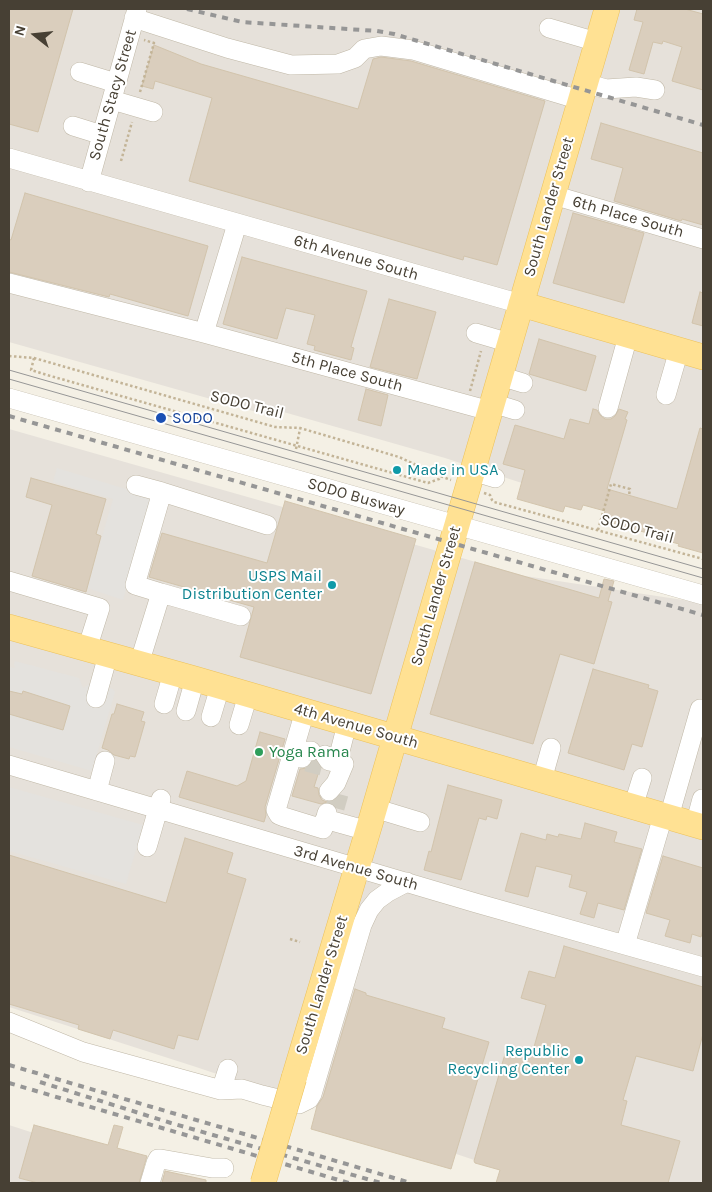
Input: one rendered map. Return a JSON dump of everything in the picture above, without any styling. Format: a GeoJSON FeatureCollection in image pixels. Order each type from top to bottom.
{"type":"FeatureCollection","features":[{"type":"Feature","properties":{"kind":"main road","name":"South Lander Street"},"geometry":{"type":"LineString","coordinates":[[263,1183],[456,526],[484,474],[499,408],[511,379],[510,342],[607,9]]}},
{"type":"Feature","properties":{"kind":"main road","name":"6th Avenue South"},"geometry":{"type":"LineString","coordinates":[[521,304],[703,357]]}},
{"type":"Feature","properties":{"kind":"main road","name":"4th Avenue South"},"geometry":{"type":"LineString","coordinates":[[9,630],[98,652],[220,686],[699,826]]}},
{"type":"Feature","properties":{"kind":"street"},"geometry":{"type":"LineString","coordinates":[[136,14],[227,48],[291,64],[338,64],[355,58],[364,49],[381,46],[413,50],[583,91],[636,87],[656,90]]}},
{"type":"Feature","properties":{"kind":"street","name":"South Stacy Street"},"geometry":{"type":"LineString","coordinates":[[89,182],[136,14]]}},
{"type":"Feature","properties":{"kind":"street"},"geometry":{"type":"LineString","coordinates":[[549,28],[597,42]]}},
{"type":"Feature","properties":{"kind":"street"},"geometry":{"type":"LineString","coordinates":[[80,72],[153,112]]}},
{"type":"Feature","properties":{"kind":"street"},"geometry":{"type":"LineString","coordinates":[[73,126],[102,135]]}},
{"type":"Feature","properties":{"kind":"street","name":"6th Avenue South"},"geometry":{"type":"LineString","coordinates":[[9,158],[521,304]]}},
{"type":"Feature","properties":{"kind":"street","name":"6th Place South"},"geometry":{"type":"LineString","coordinates":[[553,195],[703,239]]}},
{"type":"Feature","properties":{"kind":"street"},"geometry":{"type":"LineString","coordinates":[[204,333],[237,224]]}},
{"type":"Feature","properties":{"kind":"street","name":"5th Place South"},"geometry":{"type":"LineString","coordinates":[[9,283],[204,333],[466,405],[499,408]]}},
{"type":"Feature","properties":{"kind":"street"},"geometry":{"type":"LineString","coordinates":[[481,334],[510,342]]}},
{"type":"Feature","properties":{"kind":"street"},"geometry":{"type":"LineString","coordinates":[[608,408],[628,336]]}},
{"type":"Feature","properties":{"kind":"street"},"geometry":{"type":"LineString","coordinates":[[666,395],[679,350]]}},
{"type":"Feature","properties":{"kind":"street","name":"SODO Busway"},"geometry":{"type":"LineString","coordinates":[[9,398],[703,595]]}},
{"type":"Feature","properties":{"kind":"street"},"geometry":{"type":"LineString","coordinates":[[136,485],[267,525]]}},
{"type":"Feature","properties":{"kind":"street"},"geometry":{"type":"LineString","coordinates":[[162,492],[135,586],[241,616]]}},
{"type":"Feature","properties":{"kind":"street"},"geometry":{"type":"LineString","coordinates":[[9,581],[100,608],[96,698]]}},
{"type":"Feature","properties":{"kind":"street"},"geometry":{"type":"LineString","coordinates":[[140,664],[160,593]]}},
{"type":"Feature","properties":{"kind":"street"},"geometry":{"type":"LineString","coordinates":[[164,704],[184,676]]}},
{"type":"Feature","properties":{"kind":"street"},"geometry":{"type":"LineString","coordinates":[[184,676],[186,711]]}},
{"type":"Feature","properties":{"kind":"street"},"geometry":{"type":"LineString","coordinates":[[211,717],[220,686]]}},
{"type":"Feature","properties":{"kind":"street"},"geometry":{"type":"LineString","coordinates":[[240,725],[248,695]]}},
{"type":"Feature","properties":{"kind":"street"},"geometry":{"type":"LineString","coordinates":[[625,945],[700,709],[703,710]]}},
{"type":"Feature","properties":{"kind":"street"},"geometry":{"type":"LineString","coordinates":[[305,711],[318,759]]}},
{"type":"Feature","properties":{"kind":"street"},"geometry":{"type":"LineString","coordinates":[[318,759],[344,764],[322,829],[279,815],[276,810],[318,759],[347,724]]}},
{"type":"Feature","properties":{"kind":"street"},"geometry":{"type":"LineString","coordinates":[[542,780],[551,748]]}},
{"type":"Feature","properties":{"kind":"street"},"geometry":{"type":"LineString","coordinates":[[96,791],[105,761]]}},
{"type":"Feature","properties":{"kind":"street","name":"3rd Avenue South"},"geometry":{"type":"LineString","coordinates":[[9,765],[96,791],[160,803],[287,847],[407,882],[540,914],[625,945],[703,967]]}},
{"type":"Feature","properties":{"kind":"street"},"geometry":{"type":"LineString","coordinates":[[633,807],[642,778]]}},
{"type":"Feature","properties":{"kind":"street"},"geometry":{"type":"LineString","coordinates":[[699,826],[702,799]]}},
{"type":"Feature","properties":{"kind":"street"},"geometry":{"type":"LineString","coordinates":[[331,802],[371,820],[420,822]]}},
{"type":"Feature","properties":{"kind":"street"},"geometry":{"type":"LineString","coordinates":[[147,847],[160,803]]}},
{"type":"Feature","properties":{"kind":"street"},"geometry":{"type":"LineString","coordinates":[[287,847],[289,819]]}},
{"type":"Feature","properties":{"kind":"street"},"geometry":{"type":"LineString","coordinates":[[9,1022],[83,1052],[222,1090],[242,1089],[262,1096],[299,1104],[309,1099],[312,1094],[362,925],[369,910],[388,892],[407,882]]}},
{"type":"Feature","properties":{"kind":"street"},"geometry":{"type":"LineString","coordinates":[[222,1090],[228,1069]]}},
{"type":"Feature","properties":{"kind":"street"},"geometry":{"type":"LineString","coordinates":[[150,1183],[156,1163],[161,1158],[212,1168],[224,1168]]}},
{"type":"Feature","properties":{"kind":"path"},"geometry":{"type":"LineString","coordinates":[[466,405],[481,334]]}},
{"type":"Feature","properties":{"kind":"path","name":"SODO Trail"},"geometry":{"type":"LineString","coordinates":[[9,356],[34,358],[275,426],[300,428],[399,457],[448,478]]}},
{"type":"Feature","properties":{"kind":"path"},"geometry":{"type":"LineString","coordinates":[[34,358],[31,370],[428,483],[439,479],[440,476]]}},
{"type":"Feature","properties":{"kind":"path"},"geometry":{"type":"LineString","coordinates":[[296,449],[300,428]]}},
{"type":"Feature","properties":{"kind":"path"},"geometry":{"type":"LineString","coordinates":[[421,485],[422,481]]}},
{"type":"Feature","properties":{"kind":"path"},"geometry":{"type":"LineString","coordinates":[[598,530],[611,484],[630,489],[629,494]]}},
{"type":"Feature","properties":{"kind":"path","name":"SODO Trail"},"geometry":{"type":"LineString","coordinates":[[483,493],[490,495],[494,502],[703,559]]}},
{"type":"Feature","properties":{"kind":"path"},"geometry":{"type":"LineString","coordinates":[[290,939],[300,942]]}},
{"type":"Feature","properties":{"kind":"shaded area"},"geometry":{"type":"Polygon","coordinates":[[[9,9],[703,9],[703,542],[445,458],[273,409],[271,416],[9,342],[9,9]]]}},
{"type":"Feature","properties":{"kind":"shaded area"},"geometry":{"type":"Polygon","coordinates":[[[9,429],[525,576],[703,603],[703,1183],[543,1183],[193,1066],[9,1007],[9,429]]]}},
{"type":"Feature","properties":{"kind":"shaded area"},"geometry":{"type":"Polygon","coordinates":[[[57,468],[152,497],[123,600],[87,588],[113,499],[53,482],[57,468]]]}},
{"type":"Feature","properties":{"kind":"shaded area"},"geometry":{"type":"Polygon","coordinates":[[[15,661],[79,678],[83,688],[91,683],[113,689],[115,692],[92,771],[9,747],[9,714],[63,730],[70,706],[23,691],[22,694],[9,691],[9,667],[15,668],[15,661]]]}},
{"type":"Feature","properties":{"kind":"shaded area"},"geometry":{"type":"Polygon","coordinates":[[[9,787],[143,825],[126,884],[9,851],[9,787]]]}},
{"type":"Feature","properties":{"kind":"shaded area"},"geometry":{"type":"Polygon","coordinates":[[[9,1125],[172,1178],[185,1183],[9,1183],[9,1125]]]}},
{"type":"Feature","properties":{"kind":"building"},"geometry":{"type":"Polygon","coordinates":[[[9,9],[73,9],[38,132],[9,124],[9,9]]]}},
{"type":"Feature","properties":{"kind":"building"},"geometry":{"type":"Polygon","coordinates":[[[637,9],[685,9],[703,14],[703,90],[672,81],[682,47],[663,41],[662,44],[653,42],[644,74],[629,70],[643,22],[634,20],[637,9]]]}},
{"type":"Feature","properties":{"kind":"building"},"geometry":{"type":"Polygon","coordinates":[[[154,45],[201,64],[358,109],[373,59],[381,57],[411,61],[545,101],[497,265],[464,256],[463,260],[189,181],[212,98],[155,81],[153,89],[142,86],[154,45]]]}},
{"type":"Feature","properties":{"kind":"building"},"geometry":{"type":"Polygon","coordinates":[[[601,123],[703,153],[703,225],[682,219],[681,221],[614,201],[623,168],[591,159],[601,123]]]}},
{"type":"Feature","properties":{"kind":"building"},"geometry":{"type":"Polygon","coordinates":[[[25,193],[208,246],[188,316],[110,294],[109,297],[9,272],[9,239],[11,240],[25,193]]]}},
{"type":"Feature","properties":{"kind":"building"},"geometry":{"type":"Polygon","coordinates":[[[573,213],[644,233],[624,303],[553,283],[573,213]]]}},
{"type":"Feature","properties":{"kind":"building"},"geometry":{"type":"Polygon","coordinates":[[[242,257],[367,291],[351,347],[354,348],[351,360],[314,350],[315,346],[307,344],[315,315],[286,308],[277,339],[223,324],[242,257]]]}},
{"type":"Feature","properties":{"kind":"building"},"geometry":{"type":"Polygon","coordinates":[[[700,292],[703,293],[703,326],[692,323],[700,292]]]}},
{"type":"Feature","properties":{"kind":"building"},"geometry":{"type":"Polygon","coordinates":[[[389,299],[436,312],[417,379],[370,367],[389,299]]]}},
{"type":"Feature","properties":{"kind":"building"},"geometry":{"type":"Polygon","coordinates":[[[539,339],[596,356],[586,391],[529,374],[539,339]]]}},
{"type":"Feature","properties":{"kind":"building"},"geometry":{"type":"Polygon","coordinates":[[[366,389],[388,395],[381,426],[358,420],[366,389]]]}},
{"type":"Feature","properties":{"kind":"building"},"geometry":{"type":"Polygon","coordinates":[[[593,409],[597,410],[605,419],[611,419],[619,409],[628,412],[607,489],[677,509],[700,428],[703,429],[703,553],[678,546],[679,544],[668,541],[668,539],[602,520],[605,511],[583,505],[581,510],[565,506],[563,512],[517,499],[525,470],[503,464],[515,425],[564,439],[570,419],[589,424],[593,409]]]}},
{"type":"Feature","properties":{"kind":"building"},"geometry":{"type":"Polygon","coordinates":[[[31,478],[106,499],[96,534],[101,536],[86,592],[32,576],[52,505],[26,497],[31,478]]]}},
{"type":"Feature","properties":{"kind":"building","name":"USPS Mail Distribution Center"},"geometry":{"type":"Polygon","coordinates":[[[285,501],[416,539],[371,694],[240,657],[254,607],[149,577],[162,533],[267,563],[285,501]]]}},
{"type":"Feature","properties":{"kind":"building"},"geometry":{"type":"Polygon","coordinates":[[[475,562],[599,598],[604,579],[614,581],[608,601],[612,602],[594,664],[560,654],[533,744],[430,714],[475,562]]]}},
{"type":"Feature","properties":{"kind":"building"},"geometry":{"type":"Polygon","coordinates":[[[593,669],[649,685],[648,688],[658,691],[642,747],[632,744],[624,770],[568,753],[593,669]]]}},
{"type":"Feature","properties":{"kind":"building"},"geometry":{"type":"Polygon","coordinates":[[[9,691],[22,694],[23,691],[70,706],[63,730],[9,714],[9,691]]]}},
{"type":"Feature","properties":{"kind":"building"},"geometry":{"type":"Polygon","coordinates":[[[117,704],[144,712],[141,721],[145,722],[135,757],[130,756],[129,759],[114,755],[102,748],[112,714],[114,714],[117,704]]]}},
{"type":"Feature","properties":{"kind":"building"},"geometry":{"type":"Polygon","coordinates":[[[260,732],[285,739],[265,807],[266,815],[264,822],[179,797],[187,771],[237,786],[246,781],[260,732]]]}},
{"type":"Feature","properties":{"kind":"building"},"geometry":{"type":"Polygon","coordinates":[[[316,761],[321,768],[314,787],[318,788],[322,800],[327,802],[321,804],[292,796],[300,769],[307,768],[312,762],[316,761]]]}},
{"type":"Feature","properties":{"kind":"building"},"geometry":{"type":"Polygon","coordinates":[[[448,785],[502,800],[497,819],[487,816],[486,820],[479,818],[461,880],[424,870],[429,851],[431,852],[448,785]]]}},
{"type":"Feature","properties":{"kind":"building"},"geometry":{"type":"Polygon","coordinates":[[[585,823],[617,832],[614,842],[642,849],[624,910],[598,903],[594,918],[580,914],[587,892],[569,887],[572,875],[536,866],[528,897],[505,891],[521,833],[546,840],[547,834],[558,837],[559,834],[581,839],[585,823]]]}},
{"type":"Feature","properties":{"kind":"building"},"geometry":{"type":"Polygon","coordinates":[[[185,838],[233,853],[227,873],[246,879],[198,1040],[178,1035],[174,1049],[113,1030],[110,1039],[78,1029],[79,1025],[9,1004],[9,855],[166,903],[185,838]]]}},
{"type":"Feature","properties":{"kind":"building"},"geometry":{"type":"Polygon","coordinates":[[[663,856],[703,868],[703,930],[701,937],[692,934],[690,943],[665,936],[670,920],[646,913],[663,856]]]}},
{"type":"Feature","properties":{"kind":"building","name":"Republic Recycling Center"},"geometry":{"type":"Polygon","coordinates":[[[564,946],[703,987],[703,1034],[693,1071],[636,1056],[623,1100],[627,1101],[621,1125],[680,1141],[668,1183],[496,1183],[500,1170],[475,1163],[474,1161],[507,1047],[532,1054],[546,1005],[521,998],[529,971],[555,978],[564,946]]]}},
{"type":"Feature","properties":{"kind":"building"},"geometry":{"type":"Polygon","coordinates":[[[355,989],[366,993],[366,995],[445,1018],[442,1028],[489,1042],[451,1169],[311,1129],[317,1106],[323,1097],[355,989]]]}},
{"type":"Feature","properties":{"kind":"building"},"geometry":{"type":"Polygon","coordinates":[[[34,1125],[108,1145],[114,1125],[123,1127],[117,1148],[147,1156],[139,1183],[38,1183],[19,1178],[34,1125]]]}},
{"type":"Feature","properties":{"kind":"building"},"geometry":{"type":"Polygon","coordinates":[[[165,1171],[206,1180],[206,1183],[162,1183],[165,1171]]]}},
{"type":"Feature","properties":{"kind":"tunnel"},"geometry":{"type":"LineString","coordinates":[[307,762],[322,766]]}},
{"type":"Feature","properties":{"kind":"tunnel"},"geometry":{"type":"LineString","coordinates":[[335,808],[339,794]]}},
{"type":"Feature","properties":{"kind":"tram line"},"geometry":{"type":"LineString","coordinates":[[9,370],[703,569]]}},
{"type":"Feature","properties":{"kind":"tram line"},"geometry":{"type":"LineString","coordinates":[[9,379],[703,578]]}},
{"type":"Feature","properties":{"kind":"railway"},"geometry":{"type":"LineString","coordinates":[[187,9],[242,22],[377,31],[394,34],[703,125]]}},
{"type":"Feature","properties":{"kind":"railway"},"geometry":{"type":"LineString","coordinates":[[9,416],[703,615]]}},
{"type":"Feature","properties":{"kind":"railway"},"geometry":{"type":"LineString","coordinates":[[9,1065],[411,1183]]}},
{"type":"Feature","properties":{"kind":"railway"},"geometry":{"type":"LineString","coordinates":[[40,1082],[171,1123],[381,1183]]}},
{"type":"Feature","properties":{"kind":"railway"},"geometry":{"type":"LineString","coordinates":[[9,1083],[349,1183]]}},
{"type":"Feature","properties":{"kind":"place","name":"SODO"},"geometry":{"type":"Point","coordinates":[161,418]}},
{"type":"Feature","properties":{"kind":"place","name":"Made in USA"},"geometry":{"type":"Point","coordinates":[397,470]}},
{"type":"Feature","properties":{"kind":"place","name":"USPS Mail Distribution Center"},"geometry":{"type":"Point","coordinates":[332,585]}},
{"type":"Feature","properties":{"kind":"place","name":"Yoga Rama"},"geometry":{"type":"Point","coordinates":[259,752]}},
{"type":"Feature","properties":{"kind":"place","name":"Republic Recycling Center"},"geometry":{"type":"Point","coordinates":[579,1060]}}]}
